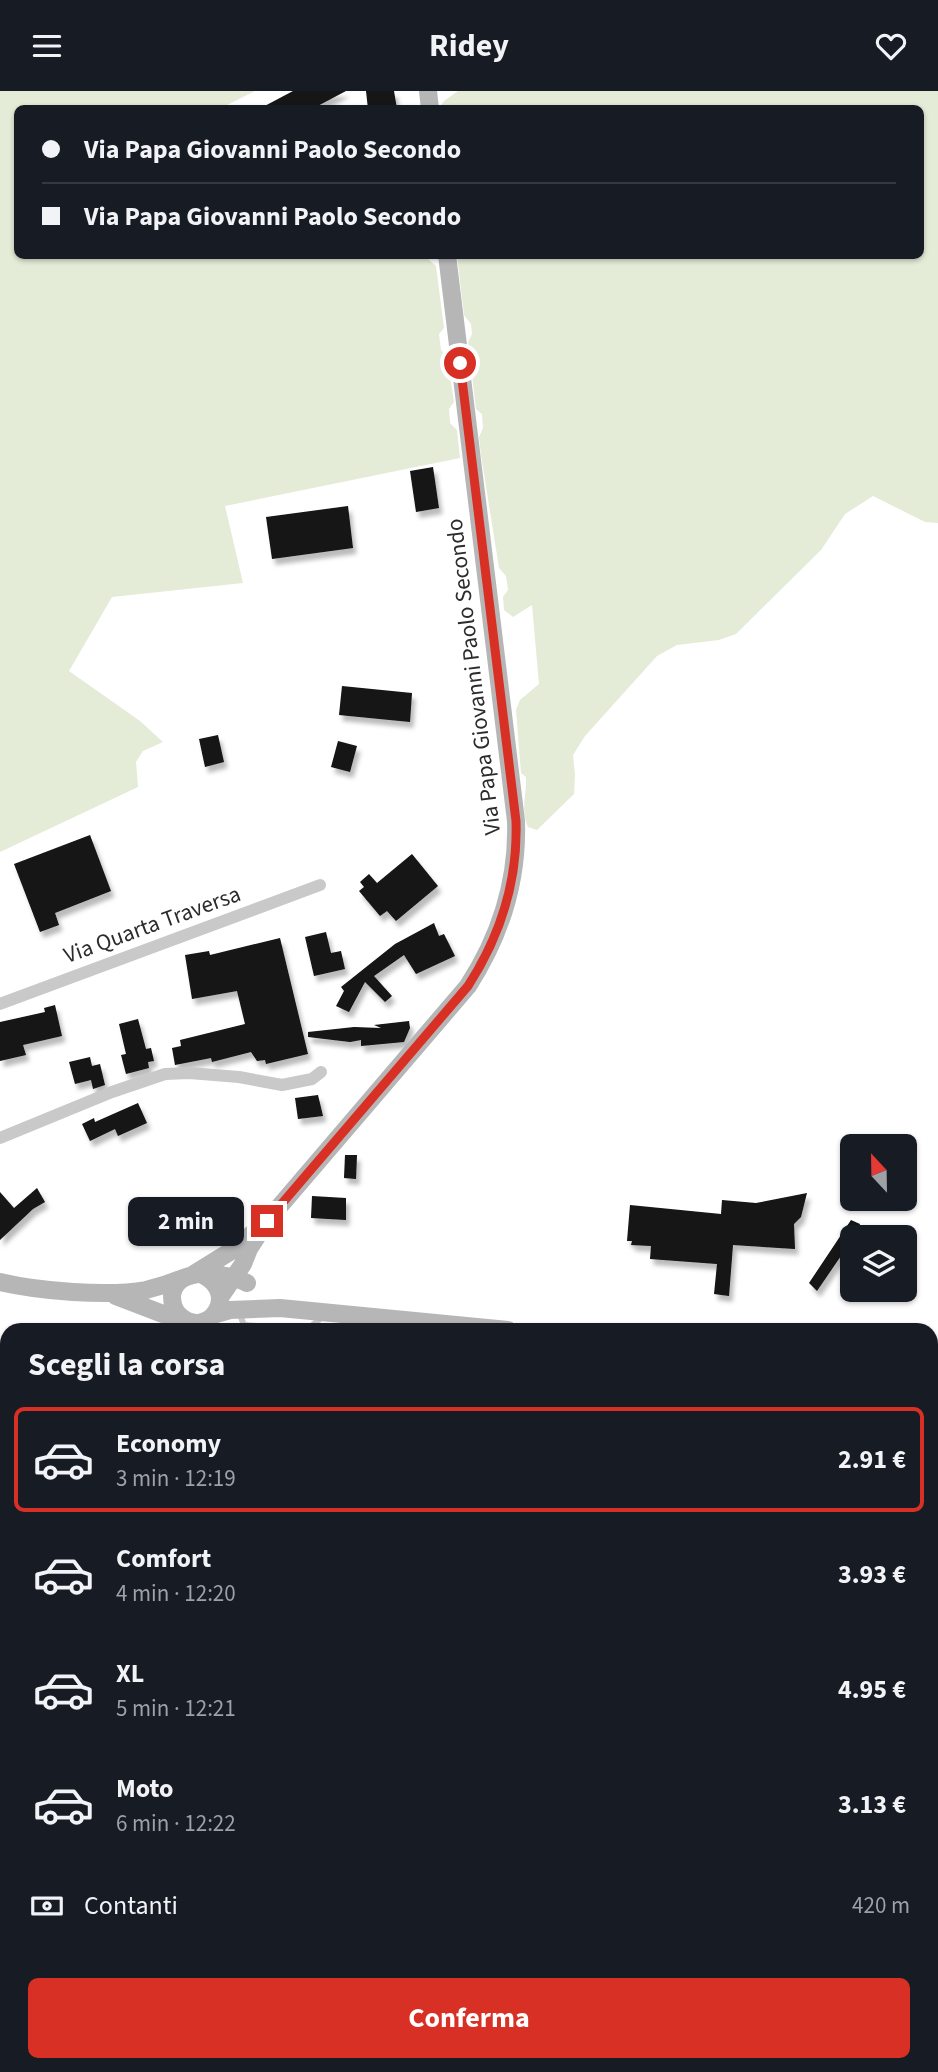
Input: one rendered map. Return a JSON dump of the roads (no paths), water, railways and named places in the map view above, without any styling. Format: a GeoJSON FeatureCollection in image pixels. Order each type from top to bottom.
{"type":"FeatureCollection","features":[{"type":"Feature","properties":{"kind":"main road","name":"Via Papa Giovanni Paolo Secondo"},"geometry":{"type":"LineString","coordinates":[[267,1221],[468,986],[499,929],[508,902],[517,848],[516,821],[447,259]]}},
{"type":"Feature","properties":{"kind":"main road"},"geometry":{"type":"LineString","coordinates":[[221,1296],[241,1275],[249,1249],[267,1221]]}},
{"type":"Feature","properties":{"kind":"main road"},"geometry":{"type":"LineString","coordinates":[[183,1321],[174,1289],[236,1248],[267,1221]]}},
{"type":"Feature","properties":{"kind":"main road"},"geometry":{"type":"LineString","coordinates":[[0,1282],[45,1289],[102,1292],[143,1290],[194,1276],[241,1275],[265,1300],[280,1308]]}},
{"type":"Feature","properties":{"kind":"main road"},"geometry":{"type":"LineString","coordinates":[[183,1321],[220,1305],[221,1296],[212,1280],[194,1276]]}},
{"type":"Feature","properties":{"kind":"main road"},"geometry":{"type":"LineString","coordinates":[[102,1292],[183,1321],[238,1310],[280,1308],[438,1323]]}},
{"type":"Feature","properties":{"kind":"street","name":"Via Quarta Traversa"},"geometry":{"type":"LineString","coordinates":[[0,1004],[320,885]]}},
{"type":"Feature","properties":{"kind":"street"},"geometry":{"type":"LineString","coordinates":[[0,1138],[112,1092],[165,1074],[202,1074],[282,1085],[312,1079],[321,1072]]}},
{"type":"Feature","properties":{"kind":"lane"},"geometry":{"type":"LineString","coordinates":[[238,1310],[243,1323]]}},
{"type":"Feature","properties":{"kind":"lane"},"geometry":{"type":"LineString","coordinates":[[314,1323],[328,1312]]}}]}
